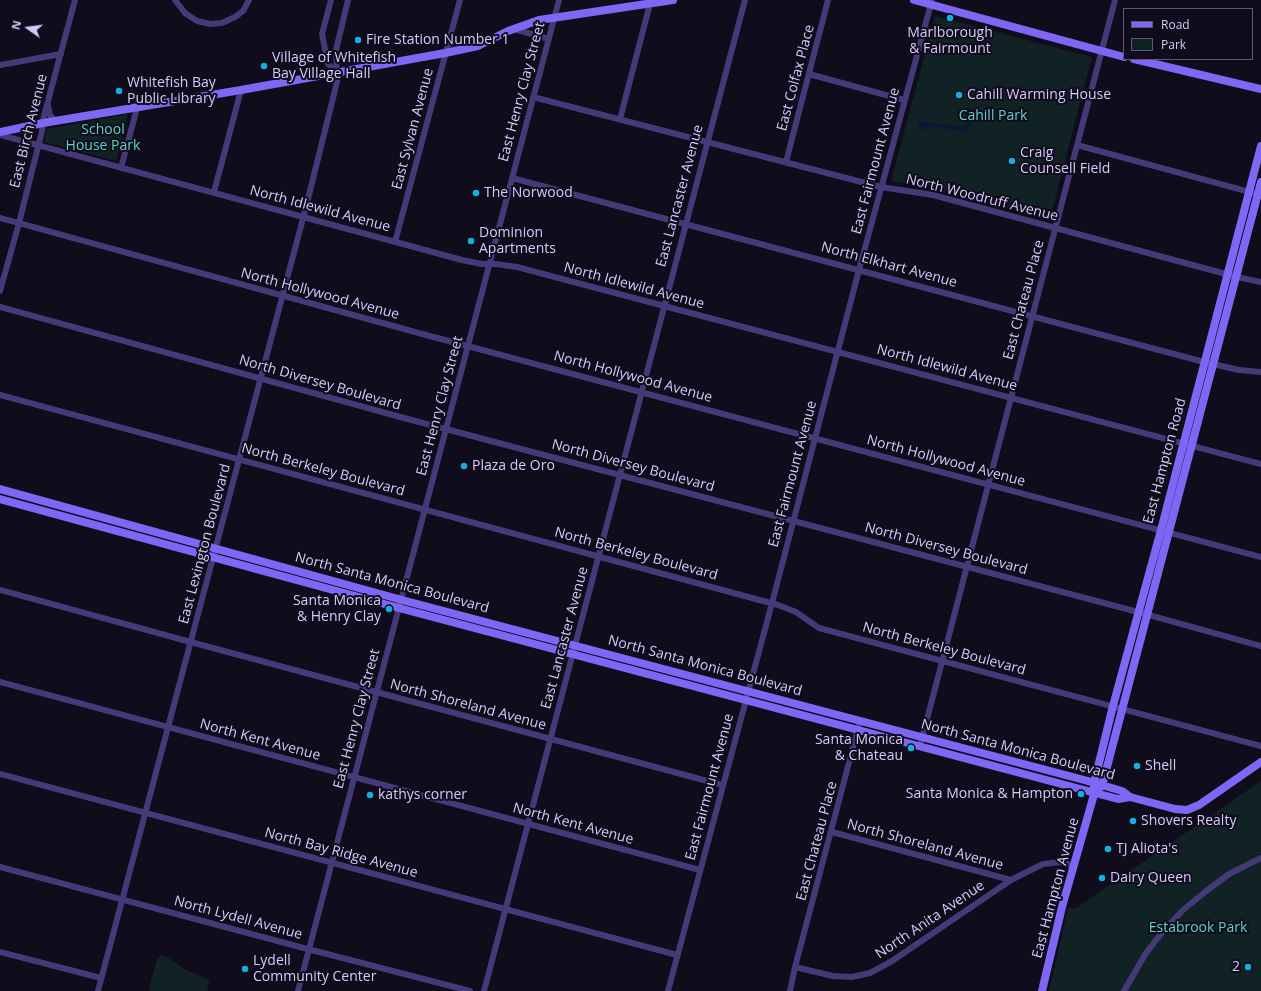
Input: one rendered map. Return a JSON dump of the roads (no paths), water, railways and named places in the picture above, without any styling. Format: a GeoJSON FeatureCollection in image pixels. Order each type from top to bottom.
{"type":"FeatureCollection","features":[{"type":"Feature","properties":{"kind":"street","name":"East Birch Avenue"},"geometry":{"type":"LineString","coordinates":[[0,291],[19,223],[75,0]]}},
{"type":"Feature","properties":{"kind":"street"},"geometry":{"type":"LineString","coordinates":[[175,0],[191,18],[210,24],[222,23],[235,17],[243,11],[249,0]]}},
{"type":"Feature","properties":{"kind":"street"},"geometry":{"type":"LineString","coordinates":[[331,0],[322,34],[328,64],[336,72]]}},
{"type":"Feature","properties":{"kind":"street","name":"East Lexington Boulevard"},"geometry":{"type":"LineString","coordinates":[[98,991],[303,217],[337,82],[336,50],[348,0]]}},
{"type":"Feature","properties":{"kind":"street","name":"East Sylvan Avenue"},"geometry":{"type":"LineString","coordinates":[[396,242],[460,0]]}},
{"type":"Feature","properties":{"kind":"street","name":"East Henry Clay Street"},"geometry":{"type":"LineString","coordinates":[[298,991],[559,0]]}},
{"type":"Feature","properties":{"kind":"street"},"geometry":{"type":"LineString","coordinates":[[0,134],[43,123],[241,90],[445,53],[478,46],[514,29],[539,20],[650,2],[674,0]]}},
{"type":"Feature","properties":{"kind":"street","name":"East Lancaster Avenue"},"geometry":{"type":"LineString","coordinates":[[484,991],[744,0]]}},
{"type":"Feature","properties":{"kind":"street","name":"East Colfax Place"},"geometry":{"type":"LineString","coordinates":[[786,162],[828,0]]}},
{"type":"Feature","properties":{"kind":"street"},"geometry":{"type":"LineString","coordinates":[[914,0],[931,2],[1123,57]]}},
{"type":"Feature","properties":{"kind":"street","name":"East Chateau Place"},"geometry":{"type":"LineString","coordinates":[[921,742],[1115,0]]}},
{"type":"Feature","properties":{"kind":"street"},"geometry":{"type":"LineString","coordinates":[[620,119],[650,2]]}},
{"type":"Feature","properties":{"kind":"street","name":"East Fairmount Avenue"},"geometry":{"type":"LineString","coordinates":[[668,991],[931,2]]}},
{"type":"Feature","properties":{"kind":"street"},"geometry":{"type":"LineString","coordinates":[[514,29],[548,39]]}},
{"type":"Feature","properties":{"kind":"street"},"geometry":{"type":"LineString","coordinates":[[0,65],[61,54]]}},
{"type":"Feature","properties":{"kind":"street"},"geometry":{"type":"LineString","coordinates":[[1138,60],[1261,89]]}},
{"type":"Feature","properties":{"kind":"street"},"geometry":{"type":"LineString","coordinates":[[809,74],[904,100]]}},
{"type":"Feature","properties":{"kind":"street"},"geometry":{"type":"LineString","coordinates":[[214,192],[241,90]]}},
{"type":"Feature","properties":{"kind":"street","name":"North Woodruff Avenue"},"geometry":{"type":"LineString","coordinates":[[533,97],[882,187],[933,196],[1237,277],[1261,282]]}},
{"type":"Feature","properties":{"kind":"street"},"geometry":{"type":"LineString","coordinates":[[48,104],[50,115],[58,121]]}},
{"type":"Feature","properties":{"kind":"street"},"geometry":{"type":"LineString","coordinates":[[121,168],[137,108]]}},
{"type":"Feature","properties":{"kind":"street"},"geometry":{"type":"LineString","coordinates":[[11,130],[17,137],[26,142]]}},
{"type":"Feature","properties":{"kind":"street","name":"North Idlewild Avenue"},"geometry":{"type":"LineString","coordinates":[[0,134],[462,260],[482,264],[517,267],[1261,464]]}},
{"type":"Feature","properties":{"kind":"street"},"geometry":{"type":"LineString","coordinates":[[1077,145],[1259,195]]}},
{"type":"Feature","properties":{"kind":"street","name":"East Hampton Road"},"geometry":{"type":"LineString","coordinates":[[1094,783],[1100,755],[1161,530],[1261,146]]}},
{"type":"Feature","properties":{"kind":"street","name":"North Elkhart Avenue"},"geometry":{"type":"LineString","coordinates":[[512,178],[686,223],[1204,362],[1239,370],[1261,372]]}},
{"type":"Feature","properties":{"kind":"street","name":"East Hampton Road"},"geometry":{"type":"LineString","coordinates":[[1102,786],[1259,195],[1261,182]]}},
{"type":"Feature","properties":{"kind":"street","name":"North Hollywood Avenue"},"geometry":{"type":"LineString","coordinates":[[0,218],[468,346],[1261,557]]}},
{"type":"Feature","properties":{"kind":"street","name":"North Diversey Boulevard"},"geometry":{"type":"LineString","coordinates":[[0,307],[446,429],[966,568],[1138,612],[1261,646]]}},
{"type":"Feature","properties":{"kind":"street","name":"North Berkeley Boulevard"},"geometry":{"type":"LineString","coordinates":[[0,395],[785,607],[796,612],[819,628],[1261,746]]}},
{"type":"Feature","properties":{"kind":"street","name":"North Santa Monica Boulevard"},"geometry":{"type":"LineString","coordinates":[[0,489],[402,600],[860,721],[921,742],[1094,793],[1118,799],[1130,797]]}},
{"type":"Feature","properties":{"kind":"street","name":"North Santa Monica Boulevard"},"geometry":{"type":"LineString","coordinates":[[0,499],[213,558],[858,730],[921,742],[1094,783],[1122,791],[1130,797]]}},
{"type":"Feature","properties":{"kind":"street","name":"North Shoreland Avenue"},"geometry":{"type":"LineString","coordinates":[[0,590],[191,643],[722,785]]}},
{"type":"Feature","properties":{"kind":"street","name":"North Kent Avenue"},"geometry":{"type":"LineString","coordinates":[[0,682],[700,870]]}},
{"type":"Feature","properties":{"kind":"street","name":"East Chateau Place"},"geometry":{"type":"LineString","coordinates":[[790,991],[860,721]]}},
{"type":"Feature","properties":{"kind":"street"},"geometry":{"type":"LineString","coordinates":[[1100,755],[1110,757]]}},
{"type":"Feature","properties":{"kind":"street"},"geometry":{"type":"LineString","coordinates":[[1130,797],[1175,809],[1187,810],[1198,805],[1261,762]]}},
{"type":"Feature","properties":{"kind":"street","name":"North Bay Ridge Avenue"},"geometry":{"type":"LineString","coordinates":[[0,774],[677,955]]}},
{"type":"Feature","properties":{"kind":"street","name":"East Hampton Avenue"},"geometry":{"type":"LineString","coordinates":[[1042,991],[1056,931],[1094,793],[1094,783]]}},
{"type":"Feature","properties":{"kind":"street"},"geometry":{"type":"LineString","coordinates":[[1094,793],[1102,786]]}},
{"type":"Feature","properties":{"kind":"street","name":"North Shoreland Avenue"},"geometry":{"type":"LineString","coordinates":[[832,832],[1011,880]]}},
{"type":"Feature","properties":{"kind":"street"},"geometry":{"type":"LineString","coordinates":[[1124,991],[1146,953],[1183,910],[1229,874],[1261,858]]}},
{"type":"Feature","properties":{"kind":"street","name":"North Anita Avenue"},"geometry":{"type":"LineString","coordinates":[[795,967],[833,976],[852,977],[870,973],[892,961],[1011,880],[1043,864],[1060,862],[1074,866]]}},
{"type":"Feature","properties":{"kind":"street","name":"North Lydell Avenue"},"geometry":{"type":"LineString","coordinates":[[0,867],[309,950],[470,991]]}},
{"type":"Feature","properties":{"kind":"street"},"geometry":{"type":"LineString","coordinates":[[0,952],[101,978]]}},
{"type":"Feature","properties":{"kind":"water"},"geometry":{"type":"Polygon","coordinates":[[[971,121],[973,122],[965,132],[939,127],[928,129],[918,128],[919,124],[922,122],[964,127],[971,121]]]}},
{"type":"Feature","properties":{"kind":"place","name":"Marlborough & Fairmount"},"geometry":{"type":"Point","coordinates":[950,18]}},
{"type":"Feature","properties":{"kind":"place","name":"Fire Station Number 1"},"geometry":{"type":"Point","coordinates":[358,40]}},
{"type":"Feature","properties":{"kind":"place","name":"Village of Whitefish Bay Village Hall"},"geometry":{"type":"Point","coordinates":[264,66]}},
{"type":"Feature","properties":{"kind":"place","name":"Whitefish Bay Public Library"},"geometry":{"type":"Point","coordinates":[119,91]}},
{"type":"Feature","properties":{"kind":"place","name":"Cahill Warming House"},"geometry":{"type":"Point","coordinates":[959,95]}},
{"type":"Feature","properties":{"kind":"place","name":"Craig Counsell Field"},"geometry":{"type":"Point","coordinates":[1012,161]}},
{"type":"Feature","properties":{"kind":"place","name":"The Norwood"},"geometry":{"type":"Point","coordinates":[476,193]}},
{"type":"Feature","properties":{"kind":"place","name":"Dominion Apartments"},"geometry":{"type":"Point","coordinates":[471,241]}},
{"type":"Feature","properties":{"kind":"place","name":"Plaza de Oro"},"geometry":{"type":"Point","coordinates":[464,466]}},
{"type":"Feature","properties":{"kind":"place","name":"Santa Monica & Henry Clay"},"geometry":{"type":"Point","coordinates":[389,609]}},
{"type":"Feature","properties":{"kind":"place","name":"Santa Monica & Chateau"},"geometry":{"type":"Point","coordinates":[911,748]}},
{"type":"Feature","properties":{"kind":"place","name":"Shell"},"geometry":{"type":"Point","coordinates":[1137,766]}},
{"type":"Feature","properties":{"kind":"place","name":"Santa Monica & Hampton"},"geometry":{"type":"Point","coordinates":[1081,794]}},
{"type":"Feature","properties":{"kind":"place","name":"kathys corner"},"geometry":{"type":"Point","coordinates":[370,795]}},
{"type":"Feature","properties":{"kind":"place","name":"Shovers Realty"},"geometry":{"type":"Point","coordinates":[1133,821]}},
{"type":"Feature","properties":{"kind":"place","name":"TJ Aliota's"},"geometry":{"type":"Point","coordinates":[1108,849]}},
{"type":"Feature","properties":{"kind":"place","name":"Dairy Queen"},"geometry":{"type":"Point","coordinates":[1102,878]}},
{"type":"Feature","properties":{"kind":"place","name":"2"},"geometry":{"type":"Point","coordinates":[1248,967]}},
{"type":"Feature","properties":{"kind":"place","name":"Lydell Community Center"},"geometry":{"type":"Point","coordinates":[245,969]}},
{"type":"Feature","properties":{"kind":"park label","name":"Cahill Park"},"geometry":{"type":"Point","coordinates":[993,116]}},
{"type":"Feature","properties":{"kind":"park label","name":"School House Park"},"geometry":{"type":"Point","coordinates":[103,138]}},
{"type":"Feature","properties":{"kind":"park label","name":"Estabrook Park"},"geometry":{"type":"Point","coordinates":[1198,928]}}]}
